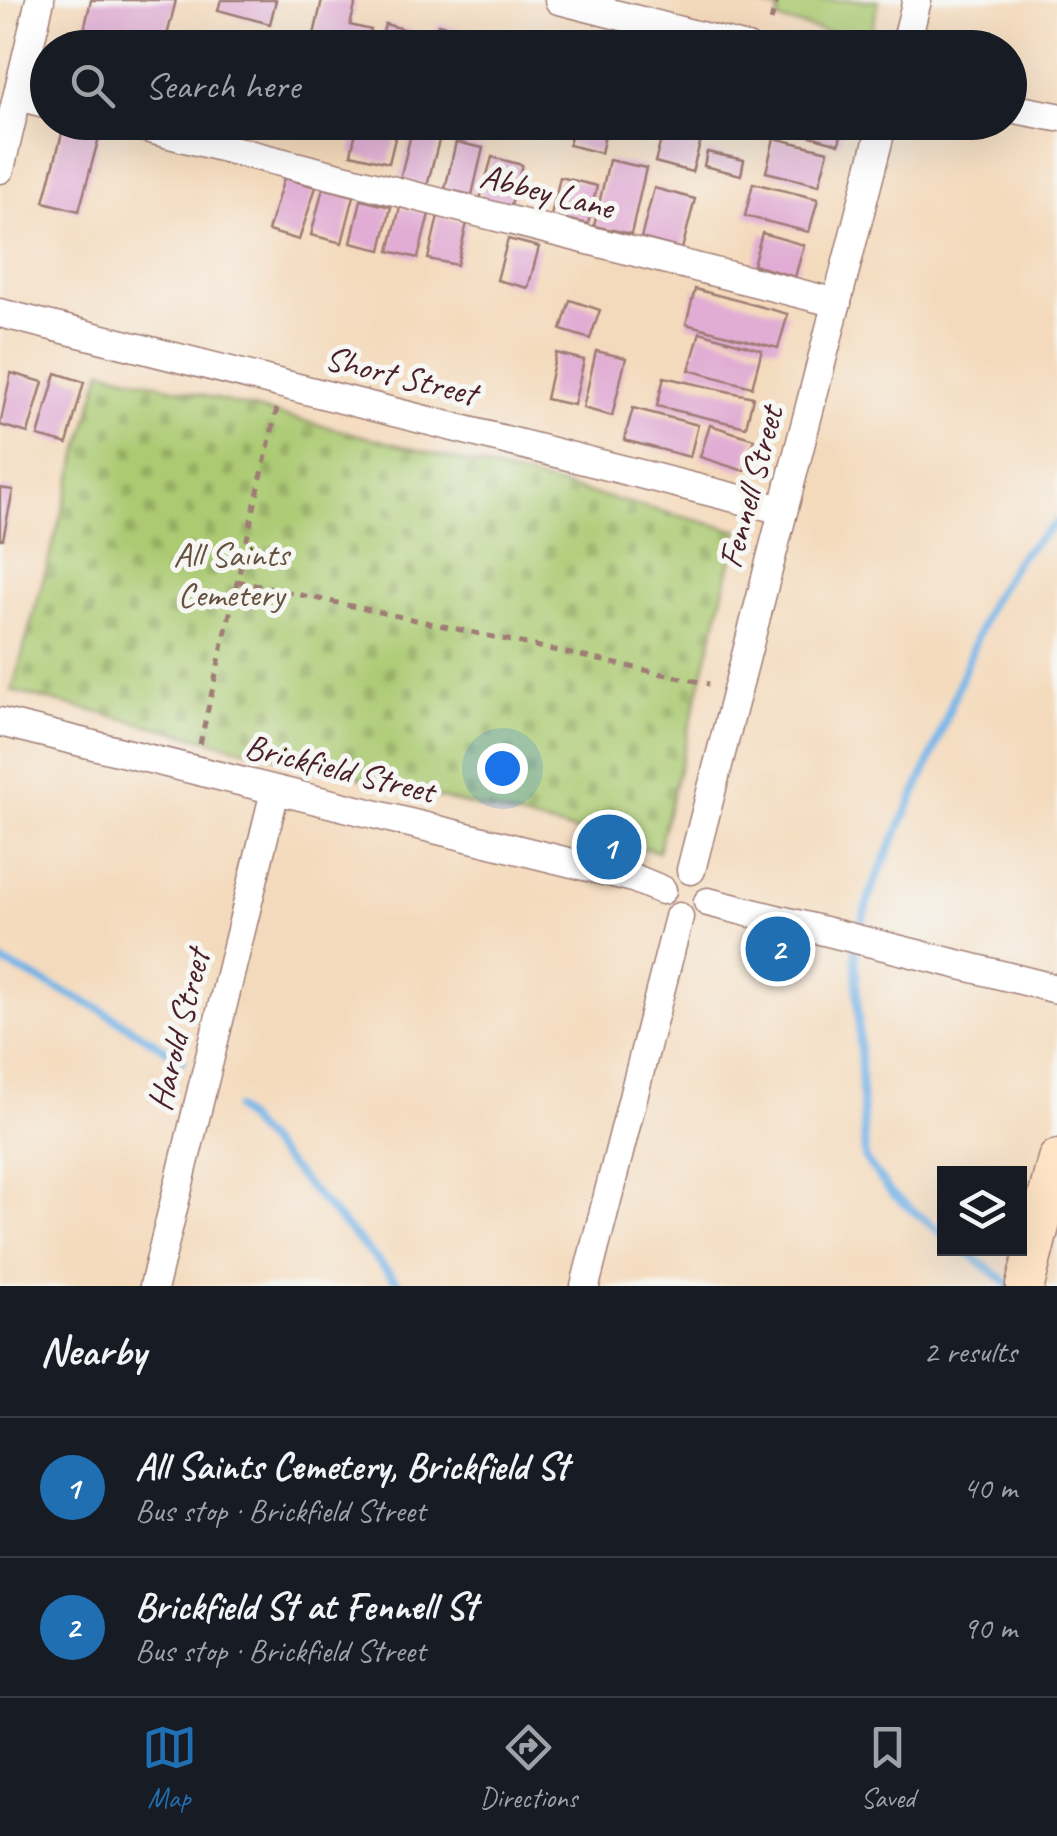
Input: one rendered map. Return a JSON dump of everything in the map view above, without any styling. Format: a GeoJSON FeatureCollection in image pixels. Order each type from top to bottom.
{"type":"FeatureCollection","features":[{"type":"Feature","properties":{"kind":"street"},"geometry":{"type":"LineString","coordinates":[[33,30],[40,0]]}},
{"type":"Feature","properties":{"kind":"street"},"geometry":{"type":"LineString","coordinates":[[559,0],[676,30]]}},
{"type":"Feature","properties":{"kind":"street"},"geometry":{"type":"LineString","coordinates":[[910,30],[917,0]]}},
{"type":"Feature","properties":{"kind":"street"},"geometry":{"type":"LineString","coordinates":[[0,169],[30,46]]}},
{"type":"Feature","properties":{"kind":"street"},"geometry":{"type":"LineString","coordinates":[[19,96],[30,99]]}},
{"type":"Feature","properties":{"kind":"street"},"geometry":{"type":"LineString","coordinates":[[1027,111],[1057,117]]}},
{"type":"Feature","properties":{"kind":"street","name":"Abbey Lane"},"geometry":{"type":"LineString","coordinates":[[193,140],[837,303]]}},
{"type":"Feature","properties":{"kind":"street","name":"Fennell Street"},"geometry":{"type":"LineString","coordinates":[[691,870],[878,140]]}},
{"type":"Feature","properties":{"kind":"street","name":"Short Street"},"geometry":{"type":"LineString","coordinates":[[0,313],[783,510]]}},
{"type":"Feature","properties":{"kind":"street","name":"Brickfield Street"},"geometry":{"type":"LineString","coordinates":[[0,722],[633,878],[662,890]]}},
{"type":"Feature","properties":{"kind":"street","name":"Harold Street"},"geometry":{"type":"LineString","coordinates":[[154,1286],[275,791]]}},
{"type":"Feature","properties":{"kind":"street"},"geometry":{"type":"LineString","coordinates":[[691,870],[704,879],[708,902],[696,915],[679,917],[663,903],[662,890],[672,874],[691,870]]}},
{"type":"Feature","properties":{"kind":"street"},"geometry":{"type":"LineString","coordinates":[[708,902],[1057,989]]}},
{"type":"Feature","properties":{"kind":"street"},"geometry":{"type":"LineString","coordinates":[[585,1286],[679,917]]}},
{"type":"Feature","properties":{"kind":"street"},"geometry":{"type":"LineString","coordinates":[[1026,1284],[1057,1159]]}},
{"type":"Feature","properties":{"kind":"path"},"geometry":{"type":"LineString","coordinates":[[771,22],[776,0]]}},
{"type":"Feature","properties":{"kind":"path"},"geometry":{"type":"LineString","coordinates":[[200,744],[277,408]]}},
{"type":"Feature","properties":{"kind":"path"},"geometry":{"type":"LineString","coordinates":[[237,581],[709,684]]}},
{"type":"Feature","properties":{"kind":"green space"},"geometry":{"type":"Polygon","coordinates":[[[738,0],[879,0],[872,30],[819,30],[778,20],[779,10],[738,0]]]}},
{"type":"Feature","properties":{"kind":"green space","name":"All Saints Cemetery"},"geometry":{"type":"Polygon","coordinates":[[[102,370],[739,531],[658,852],[12,691],[102,370]]]}},
{"type":"Feature","properties":{"kind":"building"},"geometry":{"type":"Polygon","coordinates":[[[91,0],[176,0],[168,30],[84,30],[91,0]]]}},
{"type":"Feature","properties":{"kind":"building"},"geometry":{"type":"Polygon","coordinates":[[[221,0],[276,0],[270,24],[218,10],[221,0]]]}},
{"type":"Feature","properties":{"kind":"building"},"geometry":{"type":"Polygon","coordinates":[[[322,0],[356,2],[350,25],[371,30],[315,30],[322,0]]]}},
{"type":"Feature","properties":{"kind":"building"},"geometry":{"type":"Polygon","coordinates":[[[385,24],[407,30],[384,30],[385,24]]]}},
{"type":"Feature","properties":{"kind":"building"},"geometry":{"type":"Polygon","coordinates":[[[438,24],[463,30],[436,30],[438,24]]]}},
{"type":"Feature","properties":{"kind":"building"},"geometry":{"type":"Polygon","coordinates":[[[60,140],[98,140],[79,211],[44,202],[60,140]]]}},
{"type":"Feature","properties":{"kind":"building"},"geometry":{"type":"Polygon","coordinates":[[[354,140],[395,140],[389,163],[351,154],[354,140]]]}},
{"type":"Feature","properties":{"kind":"building"},"geometry":{"type":"Polygon","coordinates":[[[410,140],[439,140],[427,186],[400,179],[410,140]]]}},
{"type":"Feature","properties":{"kind":"building"},"geometry":{"type":"Polygon","coordinates":[[[570,140],[604,140],[601,153],[569,145],[570,140]]]}},
{"type":"Feature","properties":{"kind":"building"},"geometry":{"type":"Polygon","coordinates":[[[661,140],[701,140],[692,172],[655,162],[661,140]]]}},
{"type":"Feature","properties":{"kind":"building"},"geometry":{"type":"Polygon","coordinates":[[[774,140],[828,151],[819,185],[766,172],[774,140]]]}},
{"type":"Feature","properties":{"kind":"building"},"geometry":{"type":"Polygon","coordinates":[[[456,142],[483,148],[472,195],[445,189],[456,142]]]}},
{"type":"Feature","properties":{"kind":"building"},"geometry":{"type":"Polygon","coordinates":[[[707,152],[744,160],[741,175],[704,166],[707,152]]]}},
{"type":"Feature","properties":{"kind":"building"},"geometry":{"type":"Polygon","coordinates":[[[492,157],[522,165],[510,209],[480,200],[492,157]]]}},
{"type":"Feature","properties":{"kind":"building"},"geometry":{"type":"Polygon","coordinates":[[[609,160],[646,168],[631,234],[594,226],[609,160]]]}},
{"type":"Feature","properties":{"kind":"building"},"geometry":{"type":"Polygon","coordinates":[[[560,177],[597,186],[588,224],[551,216],[560,177]]]}},
{"type":"Feature","properties":{"kind":"building"},"geometry":{"type":"Polygon","coordinates":[[[284,178],[316,187],[299,240],[268,231],[284,178]]]}},
{"type":"Feature","properties":{"kind":"building"},"geometry":{"type":"Polygon","coordinates":[[[753,183],[818,199],[809,232],[745,216],[753,183]]]}},
{"type":"Feature","properties":{"kind":"building"},"geometry":{"type":"Polygon","coordinates":[[[323,188],[354,196],[342,243],[311,235],[323,188]]]}},
{"type":"Feature","properties":{"kind":"building"},"geometry":{"type":"Polygon","coordinates":[[[654,188],[695,199],[682,249],[641,238],[654,188]]]}},
{"type":"Feature","properties":{"kind":"building"},"geometry":{"type":"Polygon","coordinates":[[[361,200],[391,207],[381,250],[351,243],[361,200]]]}},
{"type":"Feature","properties":{"kind":"building"},"geometry":{"type":"Polygon","coordinates":[[[400,207],[429,214],[418,258],[389,251],[400,207]]]}},
{"type":"Feature","properties":{"kind":"building"},"geometry":{"type":"Polygon","coordinates":[[[438,216],[467,223],[457,265],[428,259],[438,216]]]}},
{"type":"Feature","properties":{"kind":"building"},"geometry":{"type":"Polygon","coordinates":[[[762,233],[804,245],[795,277],[753,265],[762,233]]]}},
{"type":"Feature","properties":{"kind":"building"},"geometry":{"type":"Polygon","coordinates":[[[508,239],[539,247],[528,288],[497,280],[508,239]]]}},
{"type":"Feature","properties":{"kind":"building"},"geometry":{"type":"Polygon","coordinates":[[[695,289],[788,314],[778,348],[686,324],[695,289]]]}},
{"type":"Feature","properties":{"kind":"building"},"geometry":{"type":"Polygon","coordinates":[[[570,300],[600,310],[590,339],[561,330],[570,300]]]}},
{"type":"Feature","properties":{"kind":"building"},"geometry":{"type":"Polygon","coordinates":[[[700,332],[762,350],[752,387],[689,370],[700,332]]]}},
{"type":"Feature","properties":{"kind":"building"},"geometry":{"type":"Polygon","coordinates":[[[596,351],[626,358],[612,416],[583,408],[596,351]]]}},
{"type":"Feature","properties":{"kind":"building"},"geometry":{"type":"Polygon","coordinates":[[[556,353],[584,360],[574,405],[546,399],[556,353]]]}},
{"type":"Feature","properties":{"kind":"building"},"geometry":{"type":"Polygon","coordinates":[[[11,373],[43,382],[28,433],[0,425],[11,373]]]}},
{"type":"Feature","properties":{"kind":"building"},"geometry":{"type":"Polygon","coordinates":[[[56,373],[84,382],[67,444],[38,436],[56,373]]]}},
{"type":"Feature","properties":{"kind":"building"},"geometry":{"type":"Polygon","coordinates":[[[664,377],[753,397],[746,427],[657,406],[664,377]]]}},
{"type":"Feature","properties":{"kind":"building"},"geometry":{"type":"Polygon","coordinates":[[[633,408],[698,425],[690,457],[624,440],[633,408]]]}},
{"type":"Feature","properties":{"kind":"building"},"geometry":{"type":"Polygon","coordinates":[[[710,425],[754,439],[744,471],[700,457],[710,425]]]}},
{"type":"Feature","properties":{"kind":"building"},"geometry":{"type":"Polygon","coordinates":[[[0,488],[13,490],[3,539],[0,539],[0,488]]]}},
{"type":"Feature","properties":{"kind":"waterway"},"geometry":{"type":"LineString","coordinates":[[859,932],[872,888],[931,758],[989,605],[1019,557],[1057,522]]}},
{"type":"Feature","properties":{"kind":"waterway"},"geometry":{"type":"LineString","coordinates":[[855,946],[865,1159],[891,1193],[937,1229]]}},
{"type":"Feature","properties":{"kind":"waterway"},"geometry":{"type":"LineString","coordinates":[[0,961],[98,1008],[183,1060]]}},
{"type":"Feature","properties":{"kind":"waterway"},"geometry":{"type":"LineString","coordinates":[[236,1109],[401,1286]]}},
{"type":"Feature","properties":{"kind":"waterway"},"geometry":{"type":"LineString","coordinates":[[972,1256],[1011,1286]]}},
{"type":"Feature","properties":{"kind":"place","name":"All Saints Cemetery, Brickfield St"},"geometry":{"type":"Point","coordinates":[609,847]}},
{"type":"Feature","properties":{"kind":"place","name":"Brickfield St at Fennell St"},"geometry":{"type":"Point","coordinates":[778,949]}}]}
